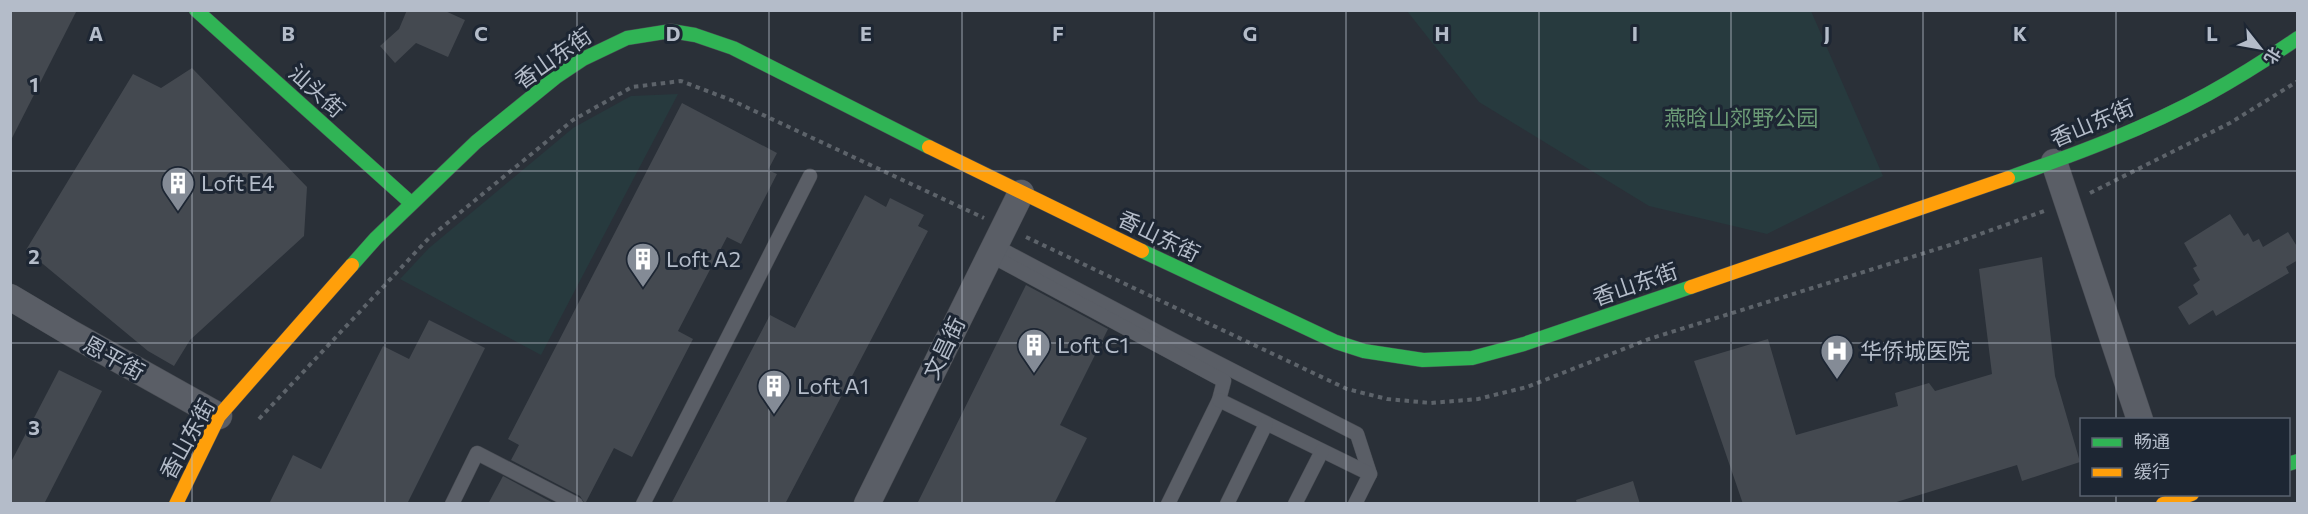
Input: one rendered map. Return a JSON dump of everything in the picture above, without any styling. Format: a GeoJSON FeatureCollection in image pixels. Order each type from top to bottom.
{"type":"FeatureCollection","features":[{"type":"Feature","properties":{"kind":"street","name":"汕头街"},"geometry":{"type":"LineString","coordinates":[[195,10],[411,203]]}},
{"type":"Feature","properties":{"kind":"street","name":"香山东街"},"geometry":{"type":"LineString","coordinates":[[176,504],[219,416],[411,203],[476,142],[556,77],[583,58],[627,38],[646,33],[671,31],[714,41],[743,53],[1021,194],[1328,339],[1364,351],[1394,357],[1446,360],[1472,358],[1524,345],[2054,162],[2175,111],[2222,87],[2298,38]]}},
{"type":"Feature","properties":{"kind":"street"},"geometry":{"type":"LineString","coordinates":[[2054,162],[2139,418]]}},
{"type":"Feature","properties":{"kind":"street","name":"文昌街"},"geometry":{"type":"LineString","coordinates":[[867,504],[1021,194]]}},
{"type":"Feature","properties":{"kind":"street","name":"恩平街"},"geometry":{"type":"LineString","coordinates":[[10,297],[219,416]]}},
{"type":"Feature","properties":{"kind":"street"},"geometry":{"type":"LineString","coordinates":[[2165,500],[2187,496]]}},
{"type":"Feature","properties":{"kind":"lane"},"geometry":{"type":"LineString","coordinates":[[643,504],[810,176]]}},
{"type":"Feature","properties":{"kind":"lane"},"geometry":{"type":"LineString","coordinates":[[992,251],[1224,381],[1219,400],[1168,504]]}},
{"type":"Feature","properties":{"kind":"lane"},"geometry":{"type":"LineString","coordinates":[[992,251],[1357,434],[1370,474],[1355,504]]}},
{"type":"Feature","properties":{"kind":"lane"},"geometry":{"type":"LineString","coordinates":[[1219,400],[1370,474]]}},
{"type":"Feature","properties":{"kind":"lane"},"geometry":{"type":"LineString","coordinates":[[1227,504],[1266,424]]}},
{"type":"Feature","properties":{"kind":"lane"},"geometry":{"type":"LineString","coordinates":[[1295,504],[1322,451]]}},
{"type":"Feature","properties":{"kind":"lane"},"geometry":{"type":"LineString","coordinates":[[452,504],[477,453],[576,504]]}},
{"type":"Feature","properties":{"kind":"green space","name":"燕晗山郊野公园"},"geometry":{"type":"Polygon","coordinates":[[[1407,11],[1811,11],[1883,176],[1767,234],[1649,206],[1479,102],[1407,11]]]}},
{"type":"Feature","properties":{"kind":"green space"},"geometry":{"type":"Polygon","coordinates":[[[678,94],[541,355],[400,279],[429,248],[573,128],[631,96],[678,94]]]}},
{"type":"Feature","properties":{"kind":"building"},"geometry":{"type":"Polygon","coordinates":[[[10,10],[77,10],[10,142],[10,10]]]}},
{"type":"Feature","properties":{"kind":"building"},"geometry":{"type":"Polygon","coordinates":[[[407,10],[443,10],[465,20],[448,57],[416,43],[395,63],[380,46],[399,29],[407,10]]]}},
{"type":"Feature","properties":{"kind":"building","name":"Loft E4"},"geometry":{"type":"Polygon","coordinates":[[[192,68],[307,187],[304,236],[190,340],[174,366],[148,351],[26,250],[133,74],[161,88],[192,68]]]}},
{"type":"Feature","properties":{"kind":"building","name":"Loft A2"},"geometry":{"type":"Polygon","coordinates":[[[682,103],[777,153],[768,170],[777,174],[741,244],[727,237],[678,331],[693,339],[632,457],[614,448],[585,504],[580,496],[511,460],[519,445],[508,439],[682,103]]]}},
{"type":"Feature","properties":{"kind":"building","name":"Loft A1"},"geometry":{"type":"Polygon","coordinates":[[[865,195],[886,207],[890,198],[924,215],[918,226],[928,231],[785,504],[671,504],[770,315],[795,328],[865,195]]]}},
{"type":"Feature","properties":{"kind":"building"},"geometry":{"type":"Polygon","coordinates":[[[2230,214],[2244,236],[2248,233],[2253,242],[2259,239],[2263,247],[2288,232],[2298,248],[2298,260],[2286,267],[2289,273],[2216,316],[2213,310],[2189,325],[2178,307],[2198,294],[2193,285],[2200,280],[2193,268],[2197,266],[2184,243],[2230,214]]]}},
{"type":"Feature","properties":{"kind":"building"},"geometry":{"type":"Polygon","coordinates":[[[2042,257],[2055,376],[2080,462],[2022,481],[2017,465],[1890,504],[1743,504],[1694,361],[1768,339],[1796,435],[1898,406],[1895,393],[1929,383],[1935,391],[1992,374],[1979,269],[2042,257]]]}},
{"type":"Feature","properties":{"kind":"building","name":"Loft C1"},"geometry":{"type":"Polygon","coordinates":[[[1026,285],[1108,329],[1060,425],[1087,438],[1054,504],[917,504],[1026,285]]]}},
{"type":"Feature","properties":{"kind":"building"},"geometry":{"type":"Polygon","coordinates":[[[429,320],[485,348],[407,504],[269,504],[293,455],[321,469],[383,346],[409,359],[429,320]]]}},
{"type":"Feature","properties":{"kind":"building"},"geometry":{"type":"Polygon","coordinates":[[[59,370],[102,391],[44,504],[10,504],[10,464],[59,370]]]}},
{"type":"Feature","properties":{"kind":"building"},"geometry":{"type":"Polygon","coordinates":[[[503,476],[555,504],[488,504],[503,476]]]}},
{"type":"Feature","properties":{"kind":"building"},"geometry":{"type":"Polygon","coordinates":[[[1633,481],[1640,504],[1577,504],[1576,500],[1633,481]]]}},
{"type":"Feature","properties":{"kind":"traffic: fast"},"geometry":{"type":"LineString","coordinates":[[196,10],[411,203]]}},
{"type":"Feature","properties":{"kind":"traffic: fast"},"geometry":{"type":"LineString","coordinates":[[352,265],[376,238],[476,142],[556,77],[583,59],[627,38],[671,31],[695,35],[733,48],[929,147]]}},
{"type":"Feature","properties":{"kind":"traffic: fast"},"geometry":{"type":"LineString","coordinates":[[2008,178],[2159,119],[2231,81],[2298,38]]}},
{"type":"Feature","properties":{"kind":"traffic: fast"},"geometry":{"type":"LineString","coordinates":[[1142,251],[1336,342],[1364,351],[1423,360],[1472,358],[1524,344],[1691,287]]}},
{"type":"Feature","properties":{"kind":"traffic: fast"},"geometry":{"type":"LineString","coordinates":[[2290,463],[2298,461]]}},
{"type":"Feature","properties":{"kind":"traffic: slow"},"geometry":{"type":"LineString","coordinates":[[929,147],[1142,251]]}},
{"type":"Feature","properties":{"kind":"traffic: slow"},"geometry":{"type":"LineString","coordinates":[[1691,287],[2008,178]]}},
{"type":"Feature","properties":{"kind":"traffic: slow"},"geometry":{"type":"LineString","coordinates":[[176,504],[219,416],[352,265]]}},
{"type":"Feature","properties":{"kind":"traffic: slow"},"geometry":{"type":"LineString","coordinates":[[2163,504],[2186,496]]}},
{"type":"Feature","properties":{"kind":"place","name":"Loft E4"},"geometry":{"type":"Point","coordinates":[178,212]}},
{"type":"Feature","properties":{"kind":"place","name":"Loft A2"},"geometry":{"type":"Point","coordinates":[643,288]}},
{"type":"Feature","properties":{"kind":"place","name":"Loft C1"},"geometry":{"type":"Point","coordinates":[1034,374]}},
{"type":"Feature","properties":{"kind":"place","name":"华侨城医院"},"geometry":{"type":"Point","coordinates":[1837,380]}},
{"type":"Feature","properties":{"kind":"place","name":"Loft A1"},"geometry":{"type":"Point","coordinates":[774,415]}}]}
